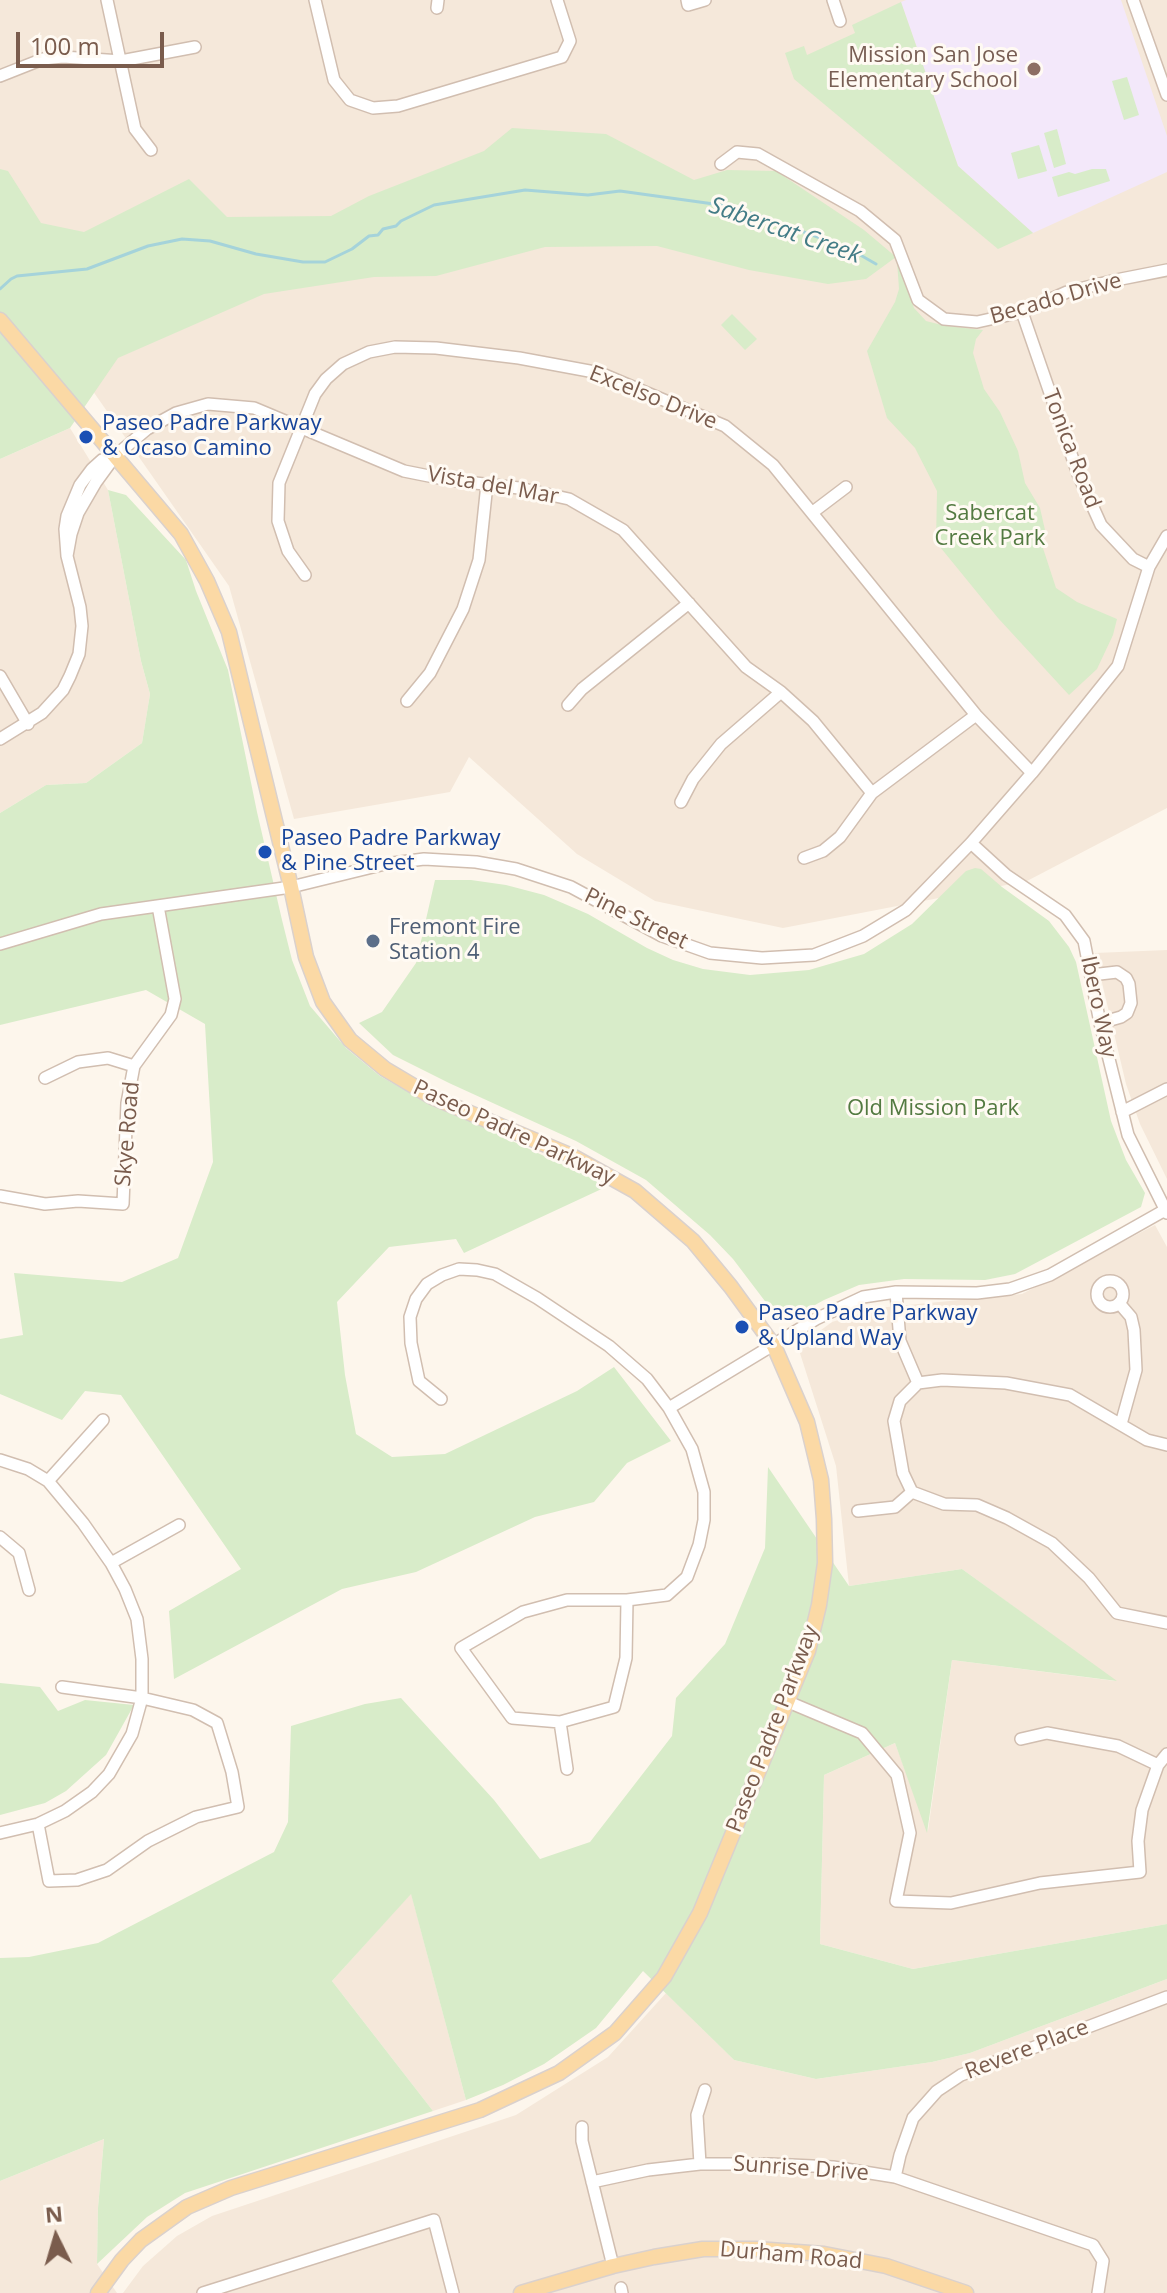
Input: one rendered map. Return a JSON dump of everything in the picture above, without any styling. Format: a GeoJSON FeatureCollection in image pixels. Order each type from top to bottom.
{"type":"FeatureCollection","features":[{"type":"Feature","properties":{"kind":"main road","name":"Paseo Padre Parkway"},"geometry":{"type":"LineString","coordinates":[[0,320],[181,534],[207,581],[229,632],[306,957],[323,1002],[350,1040],[385,1069],[432,1097],[572,1156],[635,1191],[693,1241],[774,1346],[807,1422],[821,1480],[824,1519],[825,1563],[808,1651],[700,1913],[664,1977],[615,2033],[559,2073],[480,2110],[231,2188],[187,2207],[141,2240],[106,2279],[98,2293]]}},
{"type":"Feature","properties":{"kind":"main road","name":"Durham Road"},"geometry":{"type":"LineString","coordinates":[[521,2293],[613,2266],[703,2249],[824,2254],[886,2266],[963,2292]]}},
{"type":"Feature","properties":{"kind":"street"},"geometry":{"type":"LineString","coordinates":[[107,0],[135,129],[151,150]]}},
{"type":"Feature","properties":{"kind":"street"},"geometry":{"type":"LineString","coordinates":[[315,0],[334,80],[350,100],[373,108],[398,106],[562,57],[570,41],[557,0]]}},
{"type":"Feature","properties":{"kind":"street"},"geometry":{"type":"LineString","coordinates":[[687,3],[705,0]]}},
{"type":"Feature","properties":{"kind":"street"},"geometry":{"type":"LineString","coordinates":[[833,0],[840,21]]}},
{"type":"Feature","properties":{"kind":"street"},"geometry":{"type":"LineString","coordinates":[[1133,0],[1167,95]]}},
{"type":"Feature","properties":{"kind":"street"},"geometry":{"type":"LineString","coordinates":[[0,76],[43,59],[63,57],[121,61],[195,47]]}},
{"type":"Feature","properties":{"kind":"street","name":"Becado Drive"},"geometry":{"type":"LineString","coordinates":[[721,164],[737,152],[758,154],[860,211],[895,240],[918,300],[944,319],[977,322],[1022,312],[1067,292],[1167,270]]}},
{"type":"Feature","properties":{"kind":"street","name":"Tonica Road"},"geometry":{"type":"LineString","coordinates":[[1022,312],[1078,474],[1101,525],[1133,559],[1149,567]]}},
{"type":"Feature","properties":{"kind":"street","name":"Excelso Drive"},"geometry":{"type":"LineString","coordinates":[[305,575],[288,551],[278,521],[279,483],[315,394],[343,364],[369,352],[395,347],[436,348],[519,358],[600,373],[725,426],[773,465],[976,715],[1032,773]]}},
{"type":"Feature","properties":{"kind":"street","name":"Vista del Mar"},"geometry":{"type":"LineString","coordinates":[[0,739],[28,724],[53,703],[63,690],[79,654],[82,626],[80,607],[67,556],[65,529],[72,502],[92,469],[102,460],[115,456],[147,429],[176,413],[208,404],[254,408],[404,471],[519,488],[569,499],[623,530],[746,667],[781,692],[813,721],[872,793]]}},
{"type":"Feature","properties":{"kind":"street"},"geometry":{"type":"LineString","coordinates":[[407,701],[430,673],[463,609],[479,560],[487,484]]}},
{"type":"Feature","properties":{"kind":"street"},"geometry":{"type":"LineString","coordinates":[[813,512],[846,487]]}},
{"type":"Feature","properties":{"kind":"street","name":"Pine Street"},"geometry":{"type":"LineString","coordinates":[[0,944],[101,914],[291,887],[385,864],[424,859],[476,862],[516,869],[571,887],[662,936],[710,953],[762,958],[814,955],[863,936],[906,910],[971,843],[1032,773],[1118,666],[1149,567],[1167,536]]}},
{"type":"Feature","properties":{"kind":"street"},"geometry":{"type":"LineString","coordinates":[[568,705],[582,689],[689,603]]}},
{"type":"Feature","properties":{"kind":"street"},"geometry":{"type":"LineString","coordinates":[[0,676],[28,724]]}},
{"type":"Feature","properties":{"kind":"street"},"geometry":{"type":"LineString","coordinates":[[681,802],[693,779],[721,744],[781,692]]}},
{"type":"Feature","properties":{"kind":"street"},"geometry":{"type":"LineString","coordinates":[[804,858],[823,851],[840,837],[872,793],[976,715]]}},
{"type":"Feature","properties":{"kind":"street","name":"Ibero Way"},"geometry":{"type":"LineString","coordinates":[[971,843],[1006,875],[1065,915],[1084,941],[1100,1023],[1128,1135],[1166,1211]]}},
{"type":"Feature","properties":{"kind":"street","name":"Skye Road"},"geometry":{"type":"LineString","coordinates":[[0,1196],[45,1204],[78,1201],[123,1204],[127,1103],[134,1066],[171,1015],[175,999],[158,906]]}},
{"type":"Feature","properties":{"kind":"street"},"geometry":{"type":"LineString","coordinates":[[1091,975],[1117,972],[1129,984],[1131,1003],[1127,1013],[1100,1023]]}},
{"type":"Feature","properties":{"kind":"street"},"geometry":{"type":"LineString","coordinates":[[45,1078],[78,1062],[108,1058],[134,1066]]}},
{"type":"Feature","properties":{"kind":"street"},"geometry":{"type":"LineString","coordinates":[[1122,1112],[1167,1089]]}},
{"type":"Feature","properties":{"kind":"street"},"geometry":{"type":"LineString","coordinates":[[669,1408],[816,1319],[863,1297],[896,1292],[977,1293],[1010,1289],[1050,1275],[1166,1211]]}},
{"type":"Feature","properties":{"kind":"street"},"geometry":{"type":"LineString","coordinates":[[441,1399],[419,1381],[411,1343],[410,1317],[416,1299],[427,1284],[459,1269],[495,1274],[537,1298],[609,1346],[647,1379],[669,1408],[692,1449],[704,1492],[704,1520],[687,1577],[667,1595],[627,1600],[567,1600],[523,1612],[461,1648],[512,1718],[560,1722],[614,1707],[626,1658],[627,1600]]}},
{"type":"Feature","properties":{"kind":"street"},"geometry":{"type":"LineString","coordinates":[[896,1292],[900,1341],[918,1383]]}},
{"type":"Feature","properties":{"kind":"street"},"geometry":{"type":"LineString","coordinates":[[1119,1303],[1131,1317],[1136,1370],[1121,1424]]}},
{"type":"Feature","properties":{"kind":"street"},"geometry":{"type":"LineString","coordinates":[[1167,1445],[1147,1440],[1070,1395],[1006,1383],[942,1380],[918,1383],[900,1401],[894,1421],[903,1473],[912,1492],[944,1504],[977,1505],[1007,1518],[1052,1543],[1089,1578],[1117,1613],[1167,1623]]}},
{"type":"Feature","properties":{"kind":"street"},"geometry":{"type":"LineString","coordinates":[[48,1481],[103,1420]]}},
{"type":"Feature","properties":{"kind":"street"},"geometry":{"type":"LineString","coordinates":[[0,1460],[28,1469],[48,1481],[83,1523],[111,1563],[137,1619],[142,1659],[142,1698],[132,1734],[109,1774],[92,1792],[65,1811],[38,1824],[0,1833]]}},
{"type":"Feature","properties":{"kind":"street"},"geometry":{"type":"LineString","coordinates":[[858,1511],[895,1507],[912,1492]]}},
{"type":"Feature","properties":{"kind":"street"},"geometry":{"type":"LineString","coordinates":[[111,1563],[179,1525]]}},
{"type":"Feature","properties":{"kind":"street"},"geometry":{"type":"LineString","coordinates":[[0,1537],[19,1553],[29,1590]]}},
{"type":"Feature","properties":{"kind":"street"},"geometry":{"type":"LineString","coordinates":[[38,1824],[49,1881],[77,1880],[107,1870],[148,1841],[196,1817],[238,1807],[232,1772],[217,1723],[193,1710],[142,1698],[62,1687]]}},
{"type":"Feature","properties":{"kind":"street"},"geometry":{"type":"LineString","coordinates":[[786,1701],[862,1733],[897,1775],[910,1833],[896,1901],[951,1903],[1040,1883],[1140,1872],[1138,1841],[1142,1810],[1158,1765],[1167,1754]]}},
{"type":"Feature","properties":{"kind":"street"},"geometry":{"type":"LineString","coordinates":[[560,1722],[567,1769]]}},
{"type":"Feature","properties":{"kind":"street"},"geometry":{"type":"LineString","coordinates":[[1021,1739],[1047,1733],[1118,1746],[1158,1765]]}},
{"type":"Feature","properties":{"kind":"street","name":"Revere Place"},"geometry":{"type":"LineString","coordinates":[[895,2177],[913,2118],[937,2091],[961,2075],[1167,1997]]}},
{"type":"Feature","properties":{"kind":"street"},"geometry":{"type":"LineString","coordinates":[[700,2164],[697,2115],[705,2090]]}},
{"type":"Feature","properties":{"kind":"street"},"geometry":{"type":"LineString","coordinates":[[582,2127],[582,2141],[613,2266]]}},
{"type":"Feature","properties":{"kind":"street","name":"Sunrise Drive"},"geometry":{"type":"LineString","coordinates":[[592,2182],[648,2170],[700,2164],[833,2167],[895,2177],[1093,2245],[1103,2261],[1098,2293]]}},
{"type":"Feature","properties":{"kind":"street"},"geometry":{"type":"LineString","coordinates":[[203,2293],[434,2220],[453,2293]]}},
{"type":"Feature","properties":{"kind":"shaded area"},"geometry":{"type":"Polygon","coordinates":[[[0,0],[1167,0],[1167,808],[1027,881],[783,928],[655,901],[577,854],[469,757],[450,792],[294,819],[229,586],[0,261],[0,0]]]}},
{"type":"Feature","properties":{"kind":"shaded area","name":"Mission San Jose Elementary School"},"geometry":{"type":"Polygon","coordinates":[[[1121,0],[1167,136],[1167,172],[1033,233],[958,166],[901,2],[1121,0]]]}},
{"type":"Feature","properties":{"kind":"shaded area"},"geometry":{"type":"Polygon","coordinates":[[[70,428],[108,490],[150,694],[142,743],[86,783],[46,785],[0,813],[0,459],[70,428]]]}},
{"type":"Feature","properties":{"kind":"shaded area"},"geometry":{"type":"Polygon","coordinates":[[[1167,950],[1167,1179],[1140,1124],[1126,1084],[1095,953],[1167,950]]]}},
{"type":"Feature","properties":{"kind":"shaded area"},"geometry":{"type":"Polygon","coordinates":[[[1155,1225],[1167,1247],[1167,1924],[913,1969],[820,1944],[824,1775],[895,1743],[928,1831],[952,1660],[1115,1681],[962,1569],[849,1586],[836,1466],[798,1347],[832,1322],[877,1308],[1022,1294],[1155,1225]]]}},
{"type":"Feature","properties":{"kind":"shaded area"},"geometry":{"type":"Polygon","coordinates":[[[411,1893],[466,2100],[433,2111],[332,1981],[411,1893]]]}},
{"type":"Feature","properties":{"kind":"shaded area"},"geometry":{"type":"Polygon","coordinates":[[[1167,1979],[1167,2293],[123,2293],[143,2266],[177,2236],[212,2216],[516,2115],[608,2057],[666,1993],[734,2060],[816,2079],[932,2062],[970,2053],[1167,1979]]]}},
{"type":"Feature","properties":{"kind":"shaded area"},"geometry":{"type":"Polygon","coordinates":[[[104,2139],[97,2264],[117,2293],[0,2293],[0,2181],[104,2139]]]}},
{"type":"Feature","properties":{"kind":"green space"},"geometry":{"type":"Polygon","coordinates":[[[901,2],[958,166],[1033,233],[998,249],[794,79],[785,53],[804,46],[807,55],[855,33],[852,25],[901,2]]]}},
{"type":"Feature","properties":{"kind":"green space"},"geometry":{"type":"Polygon","coordinates":[[[1127,77],[1139,115],[1124,120],[1112,81],[1127,77]]]}},
{"type":"Feature","properties":{"kind":"green space"},"geometry":{"type":"Polygon","coordinates":[[[512,128],[606,134],[694,180],[727,170],[776,171],[864,230],[896,257],[866,279],[828,284],[749,270],[657,246],[545,247],[436,276],[374,277],[264,294],[118,358],[70,428],[0,459],[0,169],[8,171],[41,223],[84,232],[189,179],[227,217],[331,216],[369,196],[484,151],[512,128]]]}},
{"type":"Feature","properties":{"kind":"green space"},"geometry":{"type":"Polygon","coordinates":[[[1057,129],[1066,164],[1054,168],[1044,133],[1057,129]]]}},
{"type":"Feature","properties":{"kind":"green space"},"geometry":{"type":"Polygon","coordinates":[[[1039,145],[1047,171],[1018,179],[1011,153],[1039,145]]]}},
{"type":"Feature","properties":{"kind":"green space"},"geometry":{"type":"Polygon","coordinates":[[[1106,169],[1110,181],[1058,197],[1052,177],[1106,169]]]}},
{"type":"Feature","properties":{"kind":"green space","name":"Sabercat Creek Park"},"geometry":{"type":"Polygon","coordinates":[[[897,261],[914,308],[926,321],[983,330],[976,339],[973,353],[984,389],[1000,412],[1018,451],[1025,483],[1040,508],[1045,530],[1041,542],[1056,588],[1077,602],[1117,619],[1097,669],[1069,695],[998,618],[936,542],[937,491],[915,448],[887,418],[867,351],[895,302],[899,289],[897,261]]]}},
{"type":"Feature","properties":{"kind":"green space"},"geometry":{"type":"Polygon","coordinates":[[[732,314],[757,339],[745,350],[721,325],[732,314]]]}},
{"type":"Feature","properties":{"kind":"green space"},"geometry":{"type":"Polygon","coordinates":[[[108,490],[126,495],[186,560],[228,670],[282,920],[292,960],[310,1006],[346,1048],[380,1076],[608,1186],[464,1253],[456,1239],[389,1247],[337,1302],[345,1375],[356,1434],[392,1457],[445,1454],[577,1391],[614,1367],[671,1441],[627,1463],[594,1502],[535,1517],[416,1572],[342,1589],[174,1679],[169,1611],[241,1569],[121,1395],[85,1391],[62,1420],[0,1394],[0,1339],[23,1335],[14,1273],[122,1282],[178,1258],[213,1162],[205,1024],[146,990],[0,1025],[0,813],[46,785],[86,783],[142,743],[150,694],[108,490]]]}},
{"type":"Feature","properties":{"kind":"green space","name":"Old Mission Park"},"geometry":{"type":"Polygon","coordinates":[[[981,869],[1049,921],[1069,947],[1076,962],[1111,1121],[1126,1160],[1145,1193],[1141,1207],[1015,1274],[985,1280],[904,1279],[859,1285],[788,1320],[777,1317],[733,1259],[646,1180],[576,1141],[393,1055],[359,1023],[382,1012],[416,963],[435,880],[471,880],[544,895],[588,914],[673,960],[703,969],[750,975],[809,970],[864,954],[912,924],[966,871],[981,869]]]}},
{"type":"Feature","properties":{"kind":"green space"},"geometry":{"type":"Polygon","coordinates":[[[768,1467],[849,1586],[962,1569],[1117,1681],[952,1660],[927,1833],[895,1743],[824,1775],[820,1944],[913,1969],[1167,1924],[1167,1979],[970,2053],[932,2062],[816,2079],[734,2060],[643,1971],[596,2028],[544,2064],[466,2100],[411,1894],[332,1981],[433,2111],[185,2193],[147,2217],[97,2264],[104,2139],[0,2181],[0,1958],[29,1957],[98,1943],[274,1852],[288,1822],[291,1726],[365,1704],[401,1698],[494,1800],[540,1859],[590,1842],[672,1736],[676,1698],[725,1644],[765,1548],[768,1467]]]}},
{"type":"Feature","properties":{"kind":"green space"},"geometry":{"type":"Polygon","coordinates":[[[0,1683],[40,1687],[58,1711],[85,1700],[134,1705],[106,1755],[66,1791],[45,1803],[0,1815],[0,1683]]]}},
{"type":"Feature","properties":{"kind":"waterway","name":"Sabercat Creek"},"geometry":{"type":"LineString","coordinates":[[0,289],[17,276],[87,269],[148,246],[182,239],[210,241],[256,254],[303,262],[325,262],[352,249],[369,236],[378,235],[383,229],[396,226],[434,205],[525,190],[588,195],[620,191],[721,205],[848,248],[876,264]]}},
{"type":"Feature","properties":{"kind":"place","name":"Mission San Jose Elementary School"},"geometry":{"type":"Point","coordinates":[1034,69]}},
{"type":"Feature","properties":{"kind":"place","name":"Paseo Padre Parkway & Ocaso Camino"},"geometry":{"type":"Point","coordinates":[86,437]}},
{"type":"Feature","properties":{"kind":"place","name":"Paseo Padre Parkway & Pine Street"},"geometry":{"type":"Point","coordinates":[265,852]}},
{"type":"Feature","properties":{"kind":"place","name":"Fremont Fire Station 4"},"geometry":{"type":"Point","coordinates":[373,941]}},
{"type":"Feature","properties":{"kind":"place","name":"Paseo Padre Parkway & Upland Way"},"geometry":{"type":"Point","coordinates":[742,1327]}}]}
